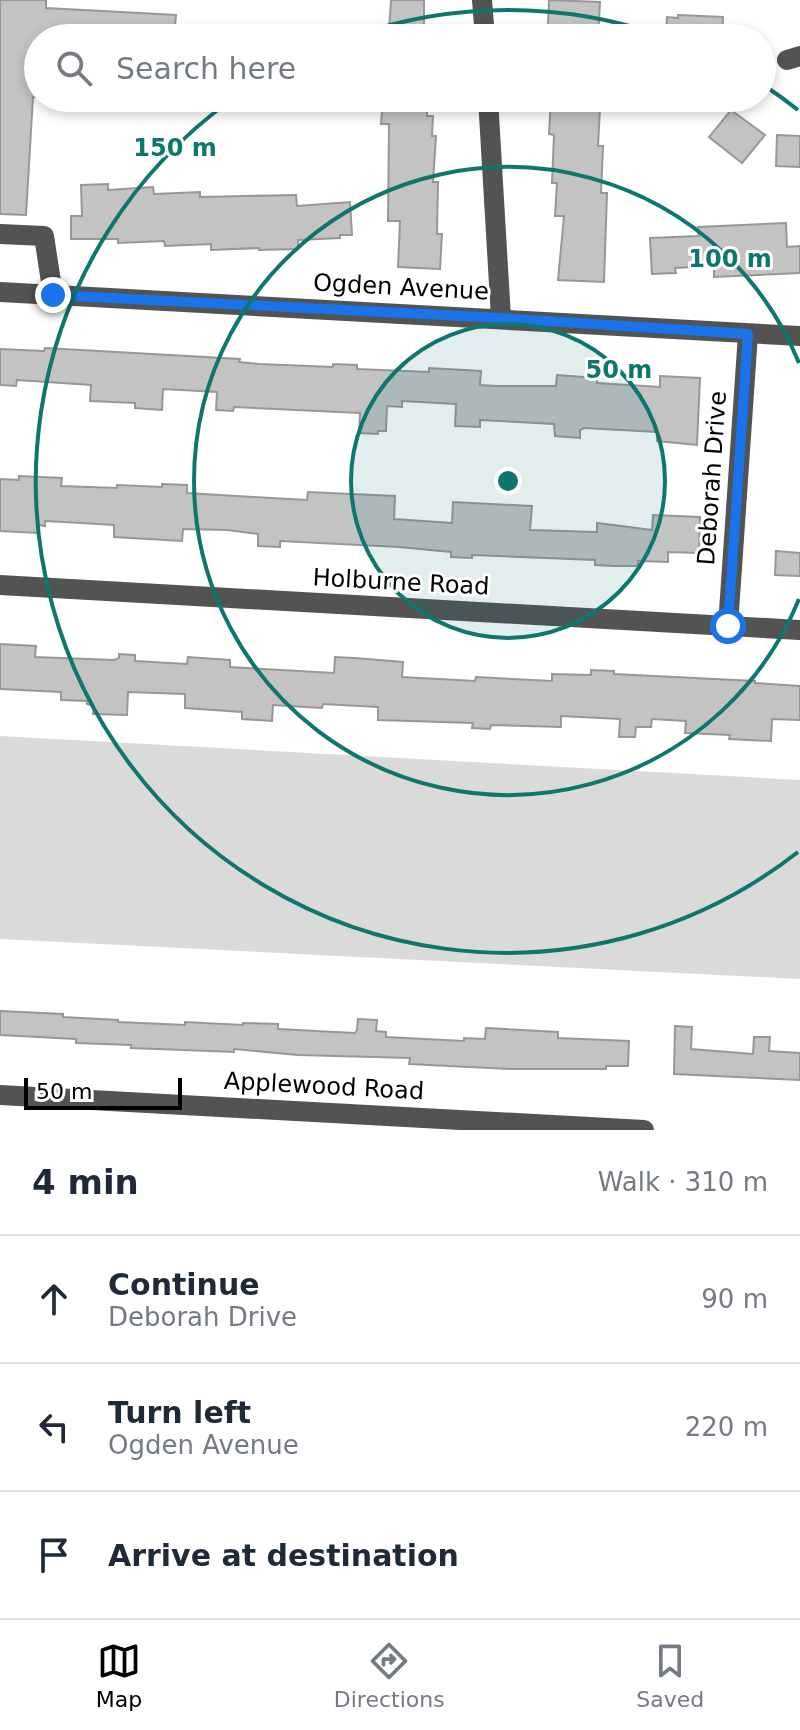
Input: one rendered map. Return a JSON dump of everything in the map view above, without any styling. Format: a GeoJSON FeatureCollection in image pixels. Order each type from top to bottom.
{"type":"FeatureCollection","features":[{"type":"Feature","properties":{"kind":"street"},"geometry":{"type":"LineString","coordinates":[[482,0],[484,24]]}},
{"type":"Feature","properties":{"kind":"street"},"geometry":{"type":"LineString","coordinates":[[489,112],[501,318]]}},
{"type":"Feature","properties":{"kind":"street"},"geometry":{"type":"LineString","coordinates":[[0,234],[44,236],[53,295]]}},
{"type":"Feature","properties":{"kind":"street","name":"Ogden Avenue"},"geometry":{"type":"LineString","coordinates":[[0,292],[800,336]]}},
{"type":"Feature","properties":{"kind":"street","name":"Deborah Drive"},"geometry":{"type":"LineString","coordinates":[[728,626],[748,334]]}},
{"type":"Feature","properties":{"kind":"street","name":"Holburne Road"},"geometry":{"type":"LineString","coordinates":[[0,585],[800,630]]}},
{"type":"Feature","properties":{"kind":"street","name":"Applewood Road"},"geometry":{"type":"LineString","coordinates":[[0,1095],[644,1130]]}},
{"type":"Feature","properties":{"kind":"shaded area"},"geometry":{"type":"Polygon","coordinates":[[[0,736],[800,780],[800,979],[0,939],[0,736]]]}},
{"type":"Feature","properties":{"kind":"building"},"geometry":{"type":"Polygon","coordinates":[[[0,0],[46,0],[46,8],[176,15],[175,24],[24,24],[24,112],[32,112],[26,215],[0,214],[0,0]]]}},
{"type":"Feature","properties":{"kind":"building"},"geometry":{"type":"Polygon","coordinates":[[[391,0],[424,0],[424,24],[390,24],[391,0]]]}},
{"type":"Feature","properties":{"kind":"building"},"geometry":{"type":"Polygon","coordinates":[[[549,0],[600,2],[599,24],[548,24],[549,0]]]}},
{"type":"Feature","properties":{"kind":"building"},"geometry":{"type":"Polygon","coordinates":[[[678,15],[723,17],[723,24],[667,24],[667,17],[678,18],[678,15]]]}},
{"type":"Feature","properties":{"kind":"building"},"geometry":{"type":"Polygon","coordinates":[[[382,112],[427,112],[427,116],[433,116],[432,136],[436,136],[433,182],[438,182],[437,234],[442,234],[440,269],[398,267],[400,221],[388,221],[389,124],[381,124],[382,112]]]}},
{"type":"Feature","properties":{"kind":"building"},"geometry":{"type":"Polygon","coordinates":[[[550,112],[600,112],[598,146],[603,146],[601,193],[607,193],[604,282],[558,280],[564,216],[555,216],[557,183],[552,183],[554,135],[549,134],[550,112]]]}},
{"type":"Feature","properties":{"kind":"building"},"geometry":{"type":"Polygon","coordinates":[[[729,112],[765,135],[742,163],[709,137],[729,112]]]}},
{"type":"Feature","properties":{"kind":"building"},"geometry":{"type":"Polygon","coordinates":[[[777,135],[800,136],[800,167],[776,166],[777,135]]]}},
{"type":"Feature","properties":{"kind":"building"},"geometry":{"type":"Polygon","coordinates":[[[108,184],[108,190],[153,187],[154,194],[200,192],[200,197],[296,195],[297,206],[350,202],[352,235],[298,240],[298,249],[259,250],[211,250],[211,244],[165,246],[164,241],[118,243],[118,239],[71,239],[71,216],[82,216],[81,185],[108,184]]]}},
{"type":"Feature","properties":{"kind":"building"},"geometry":{"type":"Polygon","coordinates":[[[786,223],[787,247],[800,246],[800,273],[714,277],[714,266],[675,268],[676,273],[652,274],[650,238],[699,236],[698,227],[786,223]]]}},
{"type":"Feature","properties":{"kind":"building"},"geometry":{"type":"Polygon","coordinates":[[[45,348],[240,359],[239,362],[259,364],[357,365],[357,369],[429,372],[429,368],[481,371],[480,385],[497,386],[556,386],[557,375],[597,378],[597,383],[660,387],[660,376],[700,378],[697,445],[657,441],[657,432],[584,428],[580,430],[580,438],[555,436],[554,424],[480,420],[480,427],[455,426],[456,404],[402,401],[402,407],[387,406],[386,431],[378,431],[378,434],[359,433],[360,413],[234,407],[233,411],[216,410],[217,392],[163,389],[162,410],[135,408],[135,403],[90,401],[91,385],[17,380],[16,386],[0,385],[0,349],[44,351],[45,348]]]}},
{"type":"Feature","properties":{"kind":"building"},"geometry":{"type":"Polygon","coordinates":[[[19,476],[62,478],[61,486],[117,488],[117,485],[187,485],[187,493],[307,500],[308,492],[395,496],[394,519],[452,523],[453,502],[532,506],[530,530],[597,532],[597,523],[652,530],[653,515],[700,517],[699,553],[668,552],[668,562],[638,561],[638,566],[614,566],[595,565],[595,560],[472,555],[472,558],[451,557],[451,552],[399,547],[280,541],[280,547],[258,546],[258,534],[227,530],[183,529],[182,541],[114,537],[114,525],[82,523],[45,521],[45,526],[38,525],[38,533],[0,531],[0,479],[19,480],[19,476]]]}},
{"type":"Feature","properties":{"kind":"building"},"geometry":{"type":"Polygon","coordinates":[[[776,551],[800,553],[800,576],[775,575],[776,551]]]}},
{"type":"Feature","properties":{"kind":"building"},"geometry":{"type":"Polygon","coordinates":[[[0,644],[36,646],[35,657],[114,660],[119,658],[119,654],[135,655],[135,661],[187,664],[188,657],[230,660],[230,667],[334,673],[335,657],[355,658],[403,662],[402,677],[475,681],[476,677],[552,681],[552,674],[591,675],[591,670],[614,671],[614,674],[755,681],[800,686],[800,720],[772,719],[771,741],[685,733],[686,721],[652,719],[651,727],[636,727],[635,737],[619,737],[620,719],[561,716],[561,727],[491,725],[490,729],[472,728],[473,723],[378,720],[378,707],[323,704],[322,708],[273,705],[272,721],[242,719],[242,712],[185,708],[185,694],[128,692],[127,715],[93,714],[94,706],[87,704],[87,701],[61,700],[61,692],[0,689],[0,644]]]}},
{"type":"Feature","properties":{"kind":"building"},"geometry":{"type":"Polygon","coordinates":[[[0,1011],[63,1014],[63,1017],[118,1022],[278,1024],[278,1029],[355,1033],[358,1019],[377,1020],[376,1031],[386,1032],[386,1037],[464,1041],[464,1038],[485,1039],[486,1028],[558,1032],[558,1038],[629,1041],[628,1066],[606,1066],[606,1069],[512,1069],[409,1064],[410,1058],[298,1055],[234,1049],[234,1052],[131,1048],[131,1045],[76,1043],[76,1039],[0,1035],[0,1011]]]}},
{"type":"Feature","properties":{"kind":"building"},"geometry":{"type":"Polygon","coordinates":[[[675,1026],[692,1027],[691,1049],[753,1054],[754,1037],[770,1037],[769,1051],[800,1053],[800,1080],[674,1074],[675,1026]]]}},
{"type":"Feature","properties":{"kind":"route"},"geometry":{"type":"LineString","coordinates":[[53,295],[748,334],[728,626]]}}]}
